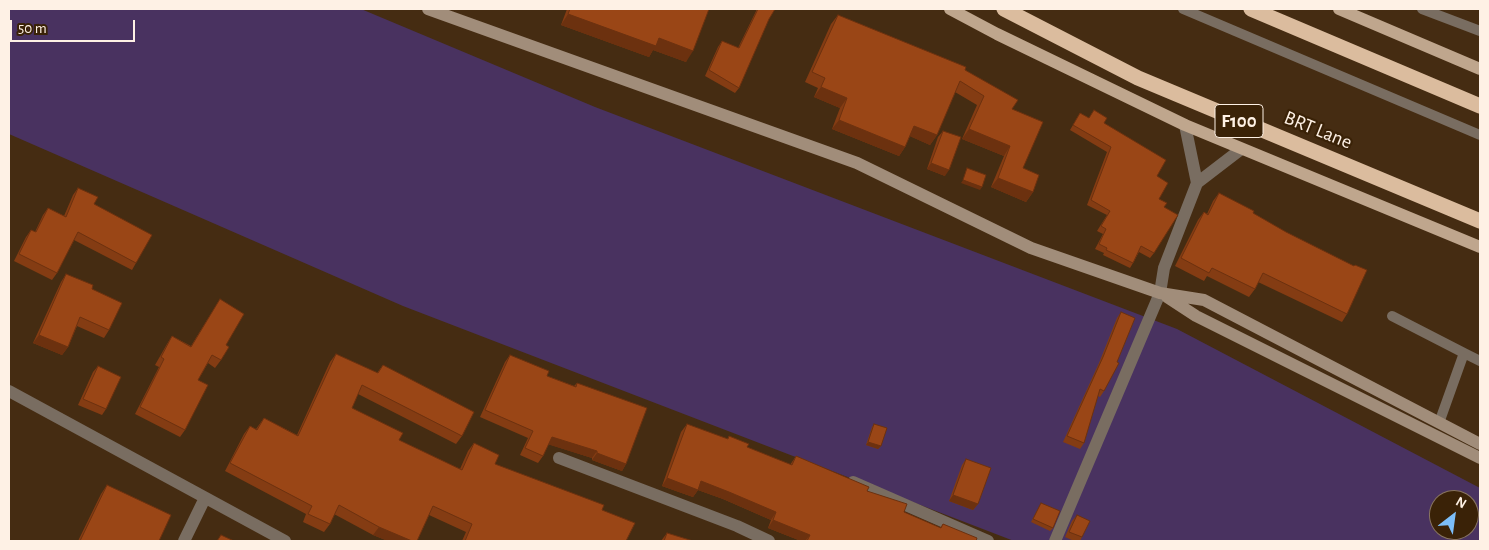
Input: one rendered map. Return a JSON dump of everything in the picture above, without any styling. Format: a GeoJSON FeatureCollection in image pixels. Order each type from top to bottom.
{"type":"FeatureCollection","features":[{"type":"Feature","properties":{"kind":"highway","name":"F100"},"geometry":{"type":"LineString","coordinates":[[1004,9],[1138,78],[1480,221]]}},
{"type":"Feature","properties":{"kind":"highway"},"geometry":{"type":"LineString","coordinates":[[1251,9],[1480,106]]}},
{"type":"Feature","properties":{"kind":"main road"},"geometry":{"type":"LineString","coordinates":[[428,9],[858,163],[1031,248],[1160,293],[1204,300],[1480,444]]}},
{"type":"Feature","properties":{"kind":"main road"},"geometry":{"type":"LineString","coordinates":[[950,9],[997,34],[1240,150],[1480,247]]}},
{"type":"Feature","properties":{"kind":"main road"},"geometry":{"type":"LineString","coordinates":[[1339,9],[1480,69]]}},
{"type":"Feature","properties":{"kind":"main road"},"geometry":{"type":"LineString","coordinates":[[1160,293],[1196,316],[1480,458]]}},
{"type":"Feature","properties":{"kind":"street"},"geometry":{"type":"LineString","coordinates":[[1185,125],[1197,183]]}},
{"type":"Feature","properties":{"kind":"street"},"geometry":{"type":"LineString","coordinates":[[1055,541],[1160,293],[1164,268],[1197,183],[1240,150]]}},
{"type":"Feature","properties":{"kind":"street"},"geometry":{"type":"LineString","coordinates":[[9,391],[285,541]]}},
{"type":"Feature","properties":{"kind":"street"},"geometry":{"type":"LineString","coordinates":[[559,458],[728,523],[769,541]]}},
{"type":"Feature","properties":{"kind":"street"},"geometry":{"type":"LineString","coordinates":[[845,478],[988,541]]}},
{"type":"Feature","properties":{"kind":"street"},"geometry":{"type":"LineString","coordinates":[[184,541],[205,498]]}},
{"type":"Feature","properties":{"kind":"lane","name":"BRT Lane"},"geometry":{"type":"LineString","coordinates":[[1010,9],[1098,53],[1226,112],[1480,215]]}},
{"type":"Feature","properties":{"kind":"lane"},"geometry":{"type":"LineString","coordinates":[[1183,9],[1480,135]]}},
{"type":"Feature","properties":{"kind":"lane"},"geometry":{"type":"LineString","coordinates":[[1422,9],[1480,31]]}},
{"type":"Feature","properties":{"kind":"lane"},"geometry":{"type":"LineString","coordinates":[[1392,316],[1480,361]]}},
{"type":"Feature","properties":{"kind":"lane"},"geometry":{"type":"LineString","coordinates":[[1439,423],[1464,353]]}},
{"type":"Feature","properties":{"kind":"shaded area"},"geometry":{"type":"Polygon","coordinates":[[[9,9],[361,9],[595,107],[1177,329],[1480,488],[1480,541],[1014,541],[403,306],[9,134],[9,9]]]}},
{"type":"Feature","properties":{"kind":"building"},"geometry":{"type":"Polygon","coordinates":[[[570,9],[709,9],[693,51],[659,38],[656,46],[568,14],[570,9]]]}},
{"type":"Feature","properties":{"kind":"building"},"geometry":{"type":"Polygon","coordinates":[[[758,9],[775,9],[739,88],[709,70],[722,41],[739,48],[758,9]]]}},
{"type":"Feature","properties":{"kind":"building"},"geometry":{"type":"Polygon","coordinates":[[[838,15],[966,67],[965,70],[1018,100],[1012,109],[1043,122],[1023,168],[1039,175],[1033,192],[998,178],[1010,146],[969,129],[984,96],[960,81],[937,135],[914,126],[905,147],[839,120],[847,98],[821,87],[825,78],[812,72],[838,15]]]}},
{"type":"Feature","properties":{"kind":"building"},"geometry":{"type":"Polygon","coordinates":[[[1094,110],[1107,118],[1104,123],[1166,160],[1157,176],[1168,183],[1159,199],[1167,203],[1164,207],[1178,215],[1154,253],[1141,246],[1133,263],[1106,250],[1107,248],[1099,244],[1106,229],[1101,226],[1110,211],[1091,200],[1111,147],[1073,125],[1080,113],[1089,118],[1094,110]]]}},
{"type":"Feature","properties":{"kind":"building"},"geometry":{"type":"Polygon","coordinates":[[[943,131],[961,137],[949,170],[931,163],[943,131]]]}},
{"type":"Feature","properties":{"kind":"building"},"geometry":{"type":"Polygon","coordinates":[[[967,168],[986,175],[982,187],[963,180],[967,168]]]}},
{"type":"Feature","properties":{"kind":"building"},"geometry":{"type":"Polygon","coordinates":[[[78,188],[98,197],[94,204],[152,235],[136,263],[78,232],[57,273],[19,254],[31,230],[36,232],[48,208],[66,217],[78,188]]]}},
{"type":"Feature","properties":{"kind":"building"},"geometry":{"type":"Polygon","coordinates":[[[1219,193],[1254,211],[1253,213],[1286,232],[1354,266],[1367,270],[1347,314],[1263,273],[1255,289],[1212,268],[1209,273],[1181,258],[1204,212],[1208,215],[1219,193]]]}},
{"type":"Feature","properties":{"kind":"building"},"geometry":{"type":"Polygon","coordinates":[[[66,274],[93,285],[92,289],[122,303],[109,330],[80,317],[68,347],[39,335],[66,274]]]}},
{"type":"Feature","properties":{"kind":"building"},"geometry":{"type":"Polygon","coordinates":[[[220,299],[244,314],[226,345],[229,347],[221,360],[212,355],[198,380],[208,385],[185,430],[140,407],[164,359],[161,357],[172,336],[191,347],[220,299]]]}},
{"type":"Feature","properties":{"kind":"building"},"geometry":{"type":"Polygon","coordinates":[[[1121,312],[1135,318],[1117,362],[1119,363],[1104,391],[1100,389],[1084,443],[1067,436],[1121,312]]]}},
{"type":"Feature","properties":{"kind":"building"},"geometry":{"type":"Polygon","coordinates":[[[336,354],[378,373],[383,365],[474,412],[462,436],[362,385],[352,408],[403,433],[399,440],[462,470],[474,443],[499,455],[495,464],[604,505],[602,510],[635,523],[626,541],[465,541],[472,524],[433,506],[417,541],[412,541],[379,527],[339,505],[330,524],[308,514],[312,506],[230,463],[250,426],[257,430],[264,418],[298,436],[336,354]]]}},
{"type":"Feature","properties":{"kind":"building"},"geometry":{"type":"Polygon","coordinates":[[[510,355],[549,371],[547,376],[576,387],[577,383],[647,408],[626,464],[597,453],[597,451],[552,437],[543,456],[525,448],[533,431],[485,410],[510,355]]]}},
{"type":"Feature","properties":{"kind":"building"},"geometry":{"type":"Polygon","coordinates":[[[98,366],[121,377],[106,409],[83,399],[98,366]]]}},
{"type":"Feature","properties":{"kind":"building"},"geometry":{"type":"Polygon","coordinates":[[[687,424],[728,439],[729,436],[749,444],[747,447],[792,465],[796,456],[869,487],[867,491],[907,504],[904,512],[941,528],[943,524],[977,538],[976,541],[807,541],[810,535],[773,520],[776,512],[701,481],[698,490],[667,478],[687,424]]]}},
{"type":"Feature","properties":{"kind":"building"},"geometry":{"type":"Polygon","coordinates":[[[874,424],[887,428],[881,446],[868,442],[874,424]]]}},
{"type":"Feature","properties":{"kind":"building"},"geometry":{"type":"Polygon","coordinates":[[[966,459],[991,468],[978,504],[953,495],[966,459]]]}},
{"type":"Feature","properties":{"kind":"building"},"geometry":{"type":"Polygon","coordinates":[[[107,485],[171,515],[159,541],[80,541],[107,485]]]}},
{"type":"Feature","properties":{"kind":"building"},"geometry":{"type":"Polygon","coordinates":[[[1041,503],[1060,511],[1053,528],[1033,519],[1041,503]]]}},
{"type":"Feature","properties":{"kind":"building"},"geometry":{"type":"Polygon","coordinates":[[[1077,515],[1090,521],[1082,537],[1069,532],[1077,515]]]}},
{"type":"Feature","properties":{"kind":"building"},"geometry":{"type":"Polygon","coordinates":[[[667,533],[693,541],[664,541],[667,533]]]}},
{"type":"Feature","properties":{"kind":"building"},"geometry":{"type":"Polygon","coordinates":[[[221,535],[234,541],[217,541],[221,535]]]}}]}
